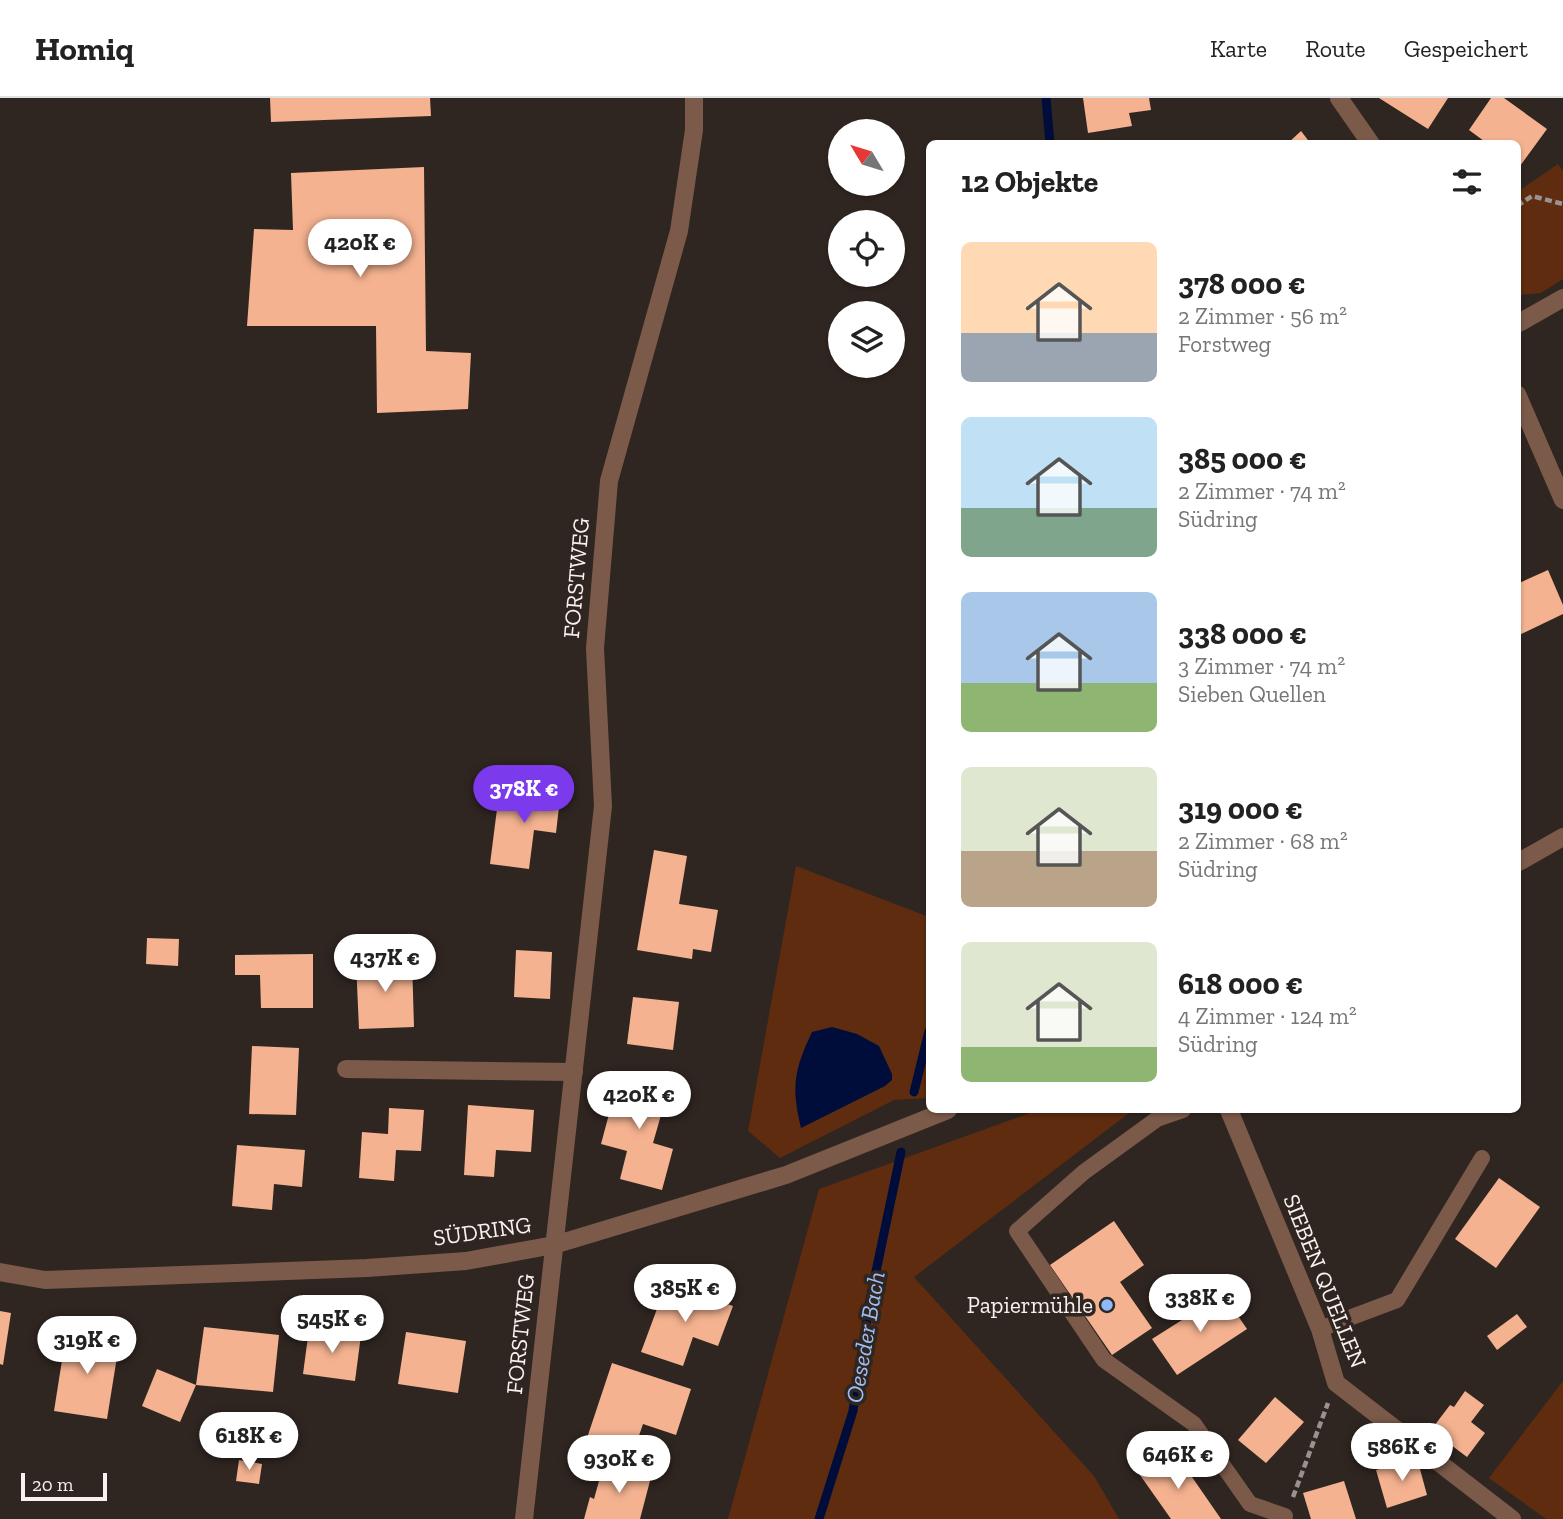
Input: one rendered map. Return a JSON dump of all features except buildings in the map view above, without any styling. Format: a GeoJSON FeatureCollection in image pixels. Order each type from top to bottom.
{"type":"FeatureCollection","features":[{"type":"Feature","properties":{"kind":"street","name":"FORSTWEG"},"geometry":{"type":"LineString","coordinates":[[524,1519],[603,806],[595,648],[608,481],[680,230],[694,130],[694,98]]}},
{"type":"Feature","properties":{"kind":"street"},"geometry":{"type":"LineString","coordinates":[[1339,98],[1368,140]]}},
{"type":"Feature","properties":{"kind":"street"},"geometry":{"type":"LineString","coordinates":[[1521,322],[1563,298]]}},
{"type":"Feature","properties":{"kind":"street"},"geometry":{"type":"LineString","coordinates":[[1521,403],[1563,500]]}},
{"type":"Feature","properties":{"kind":"street"},"geometry":{"type":"LineString","coordinates":[[1521,861],[1563,836]]}},
{"type":"Feature","properties":{"kind":"street"},"geometry":{"type":"LineString","coordinates":[[345,1069],[575,1072]]}},
{"type":"Feature","properties":{"kind":"street","name":"SÜDRING"},"geometry":{"type":"LineString","coordinates":[[0,1272],[45,1280],[367,1268],[466,1261],[554,1245],[786,1175],[941,1113]]}},
{"type":"Feature","properties":{"kind":"street","name":"SIEBEN QUELLEN"},"geometry":{"type":"LineString","coordinates":[[1230,1113],[1320,1329],[1336,1383],[1512,1519]]}},
{"type":"Feature","properties":{"kind":"lane"},"geometry":{"type":"LineString","coordinates":[[1174,1113],[1157,1119],[1084,1172],[1017,1231],[1104,1360],[1194,1424],[1250,1504],[1285,1516]]}},
{"type":"Feature","properties":{"kind":"lane"},"geometry":{"type":"LineString","coordinates":[[1320,1329],[1397,1300],[1482,1158]]}},
{"type":"Feature","properties":{"kind":"path"},"geometry":{"type":"LineString","coordinates":[[1521,203],[1532,196],[1563,204]]}},
{"type":"Feature","properties":{"kind":"path"},"geometry":{"type":"LineString","coordinates":[[1285,1516],[1336,1383]]}},
{"type":"Feature","properties":{"kind":"shaded area"},"geometry":{"type":"Polygon","coordinates":[[[1558,164],[1563,171],[1563,279],[1541,293],[1521,295],[1521,189],[1558,164]]]}},
{"type":"Feature","properties":{"kind":"shaded area"},"geometry":{"type":"Polygon","coordinates":[[[796,866],[926,916],[926,1098],[894,1100],[780,1158],[748,1131],[796,866]]]}},
{"type":"Feature","properties":{"kind":"shaded area"},"geometry":{"type":"Polygon","coordinates":[[[832,1027],[857,1034],[879,1046],[892,1074],[892,1080],[801,1128],[795,1090],[801,1057],[812,1032],[832,1027]]]}},
{"type":"Feature","properties":{"kind":"shaded area"},"geometry":{"type":"Polygon","coordinates":[[[1030,1113],[1129,1113],[914,1277],[1094,1476],[1119,1519],[728,1519],[819,1189],[1030,1113]]]}},
{"type":"Feature","properties":{"kind":"shaded area"},"geometry":{"type":"Polygon","coordinates":[[[341,1308],[363,1309],[360,1333],[339,1331],[341,1308]]]}},
{"type":"Feature","properties":{"kind":"shaded area"},"geometry":{"type":"Polygon","coordinates":[[[1563,1381],[1563,1519],[1546,1519],[1489,1478],[1563,1381]]]}},
{"type":"Feature","properties":{"kind":"waterway","name":"Oeseder Bach"},"geometry":{"type":"LineString","coordinates":[[1046,98],[1050,140]]}},
{"type":"Feature","properties":{"kind":"waterway","name":"Oeseder Bach"},"geometry":{"type":"LineString","coordinates":[[914,1092],[926,1043]]}},
{"type":"Feature","properties":{"kind":"waterway","name":"Oeseder Bach"},"geometry":{"type":"LineString","coordinates":[[819,1519],[853,1411],[869,1305],[901,1152]]}},
{"type":"Feature","properties":{"kind":"place","name":"Papiermühle"},"geometry":{"type":"Point","coordinates":[1107,1305]}}]}
